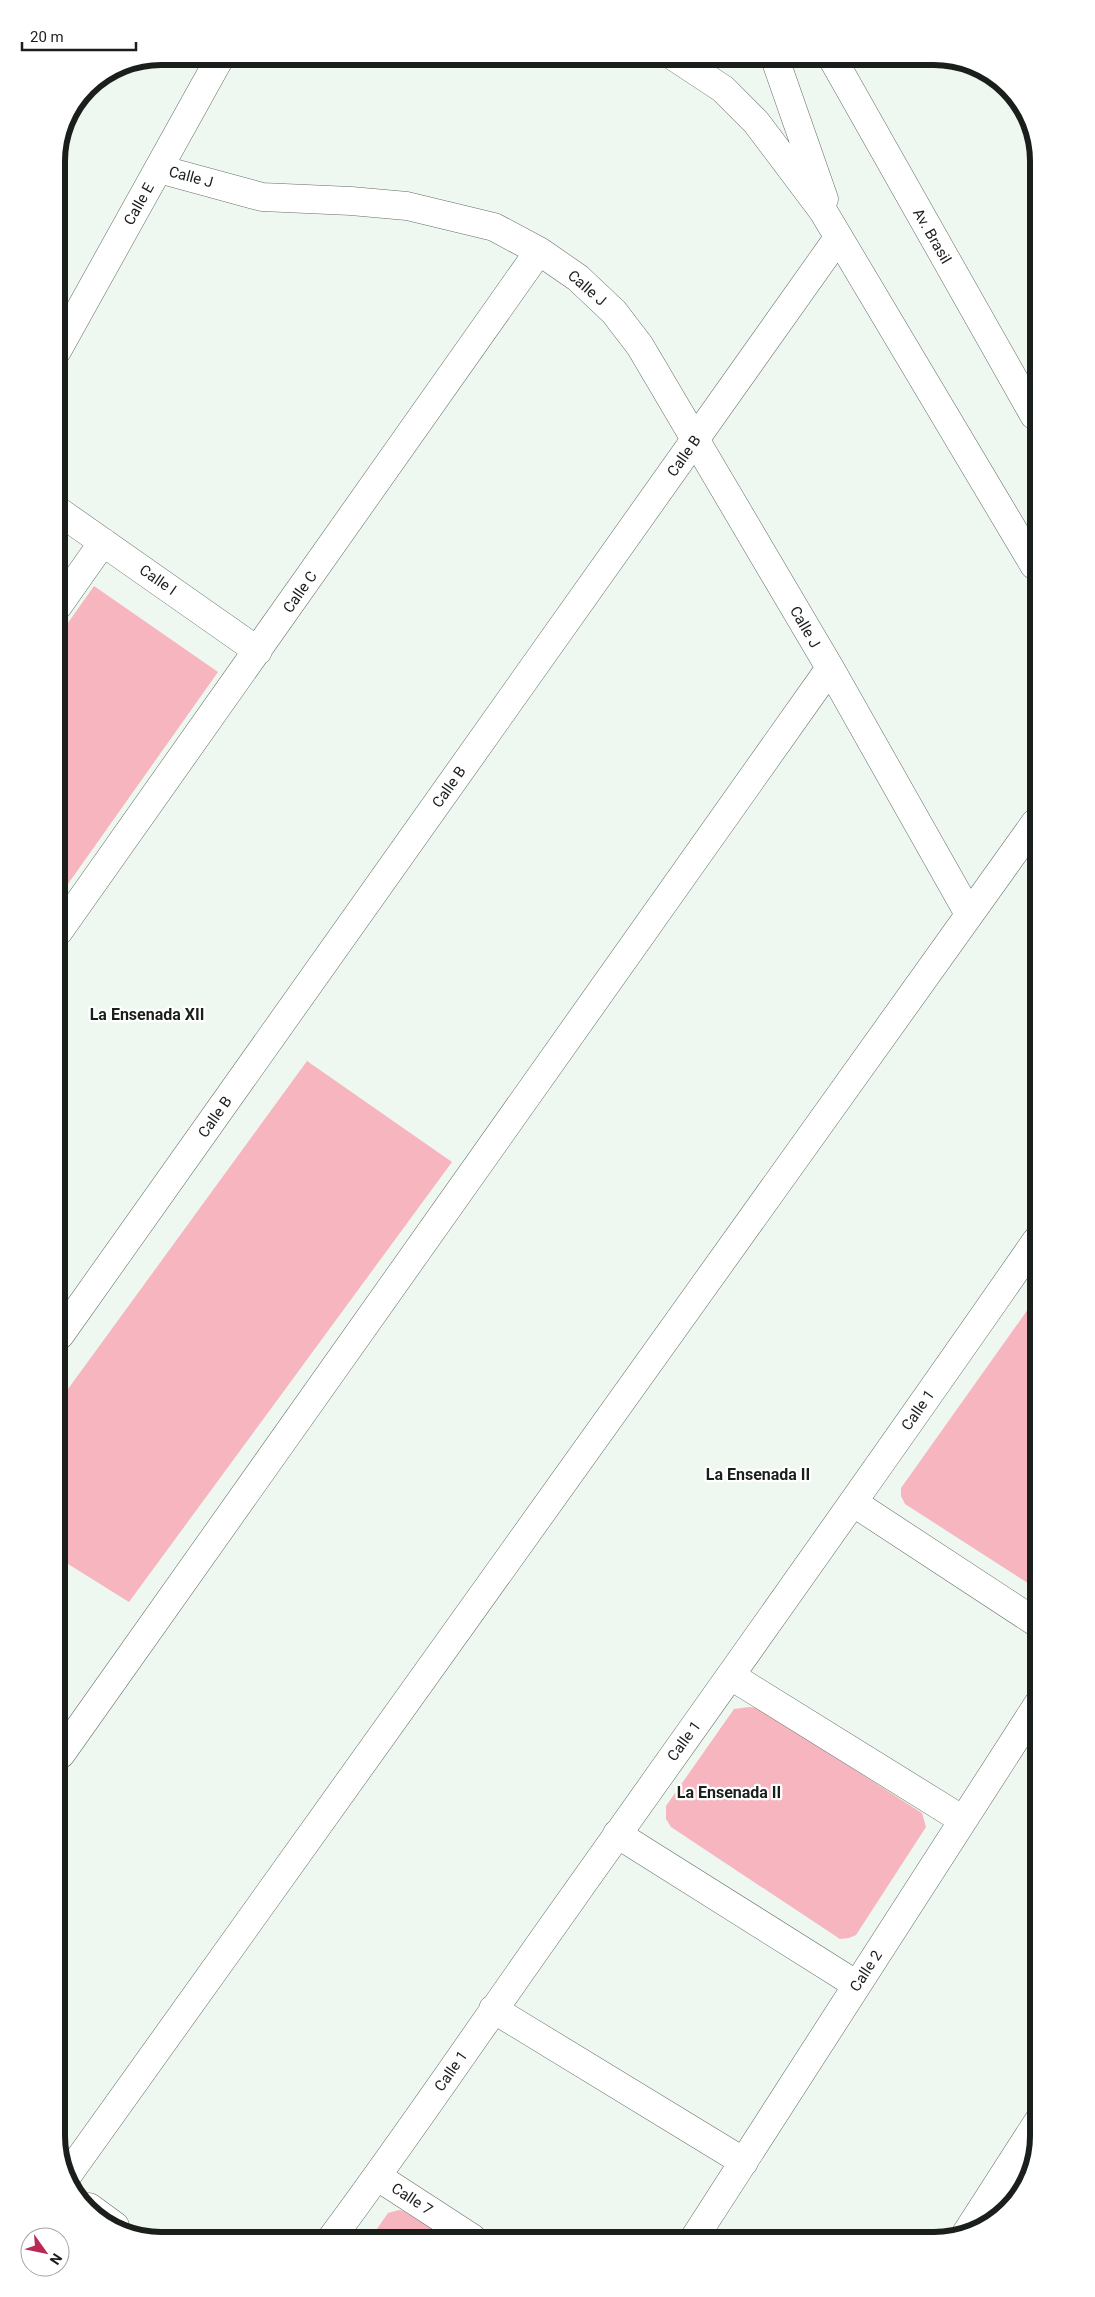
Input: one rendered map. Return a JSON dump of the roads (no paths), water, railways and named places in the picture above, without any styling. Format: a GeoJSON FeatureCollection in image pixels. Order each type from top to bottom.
{"type":"FeatureCollection","features":[{"type":"Feature","properties":{"kind":"street","name":"Calle E"},"geometry":{"type":"LineString","coordinates":[[65,337],[216,65]]}},
{"type":"Feature","properties":{"kind":"street"},"geometry":{"type":"LineString","coordinates":[[687,65],[723,89],[756,122],[823,211],[1030,558]]}},
{"type":"Feature","properties":{"kind":"street"},"geometry":{"type":"LineString","coordinates":[[777,65],[838,238]]}},
{"type":"Feature","properties":{"kind":"street","name":"Av. Brasil"},"geometry":{"type":"LineString","coordinates":[[836,65],[1030,408]]}},
{"type":"Feature","properties":{"kind":"street","name":"Calle J"},"geometry":{"type":"LineString","coordinates":[[159,169],[262,197],[351,201],[407,206],[494,227],[539,251],[578,278],[614,312],[640,346],[830,668],[968,914]]}},
{"type":"Feature","properties":{"kind":"street","name":"Calle B"},"geometry":{"type":"LineString","coordinates":[[65,1328],[838,238]]}},
{"type":"Feature","properties":{"kind":"street","name":"Calle C"},"geometry":{"type":"LineString","coordinates":[[65,923],[539,251]]}},
{"type":"Feature","properties":{"kind":"street","name":"Calle I"},"geometry":{"type":"LineString","coordinates":[[65,515],[258,651]]}},
{"type":"Feature","properties":{"kind":"street"},"geometry":{"type":"LineString","coordinates":[[65,596],[104,542]]}},
{"type":"Feature","properties":{"kind":"street"},"geometry":{"type":"LineString","coordinates":[[65,1748],[830,668]]}},
{"type":"Feature","properties":{"kind":"street"},"geometry":{"type":"LineString","coordinates":[[71,2170],[968,914],[1030,831]]}},
{"type":"Feature","properties":{"kind":"street","name":"Calle 1"},"geometry":{"type":"LineString","coordinates":[[336,2232],[378,2177],[493,2010],[854,1503],[1030,1250]]}},
{"type":"Feature","properties":{"kind":"street"},"geometry":{"type":"LineString","coordinates":[[854,1503],[1030,1618]]}},
{"type":"Feature","properties":{"kind":"street"},"geometry":{"type":"LineString","coordinates":[[731,1676],[962,1820]]}},
{"type":"Feature","properties":{"kind":"street","name":"Calle 2"},"geometry":{"type":"LineString","coordinates":[[698,2232],[1030,1716]]}},
{"type":"Feature","properties":{"kind":"street"},"geometry":{"type":"LineString","coordinates":[[618,1834],[857,1985]]}},
{"type":"Feature","properties":{"kind":"street"},"geometry":{"type":"LineString","coordinates":[[493,2010],[744,2162]]}},
{"type":"Feature","properties":{"kind":"street"},"geometry":{"type":"LineString","coordinates":[[974,2223],[1030,2134]]}},
{"type":"Feature","properties":{"kind":"street","name":"Calle 7"},"geometry":{"type":"LineString","coordinates":[[378,2177],[463,2232]]}},
{"type":"Feature","properties":{"kind":"district","name":"La Ensenada XII"},"geometry":{"type":"Point","coordinates":[147,1014]}},
{"type":"Feature","properties":{"kind":"district","name":"La Ensenada II"},"geometry":{"type":"Point","coordinates":[758,1474]}},
{"type":"Feature","properties":{"kind":"district","name":"La Ensenada II"},"geometry":{"type":"Point","coordinates":[729,1792]}}]}
